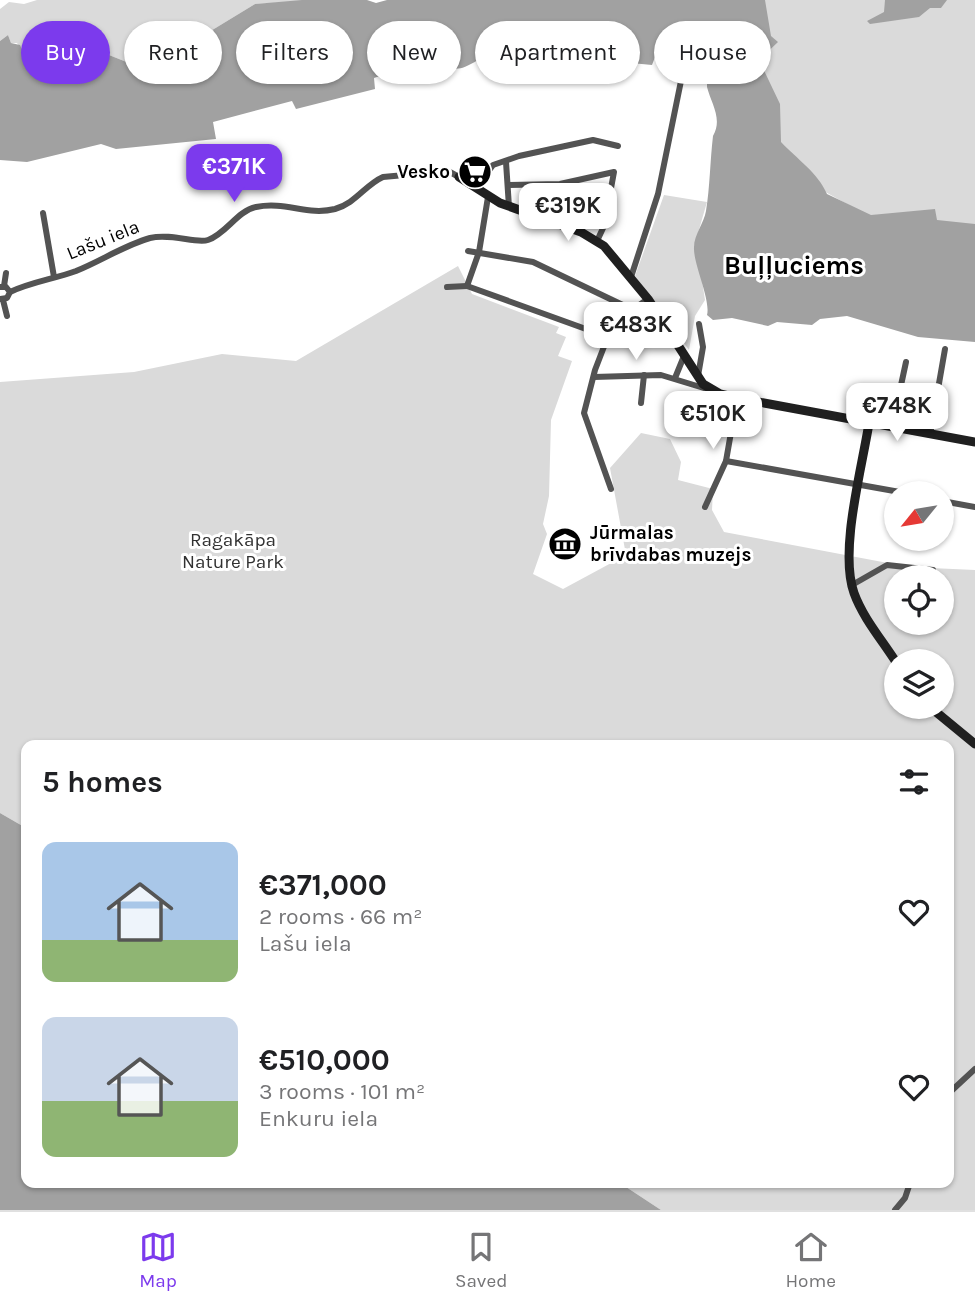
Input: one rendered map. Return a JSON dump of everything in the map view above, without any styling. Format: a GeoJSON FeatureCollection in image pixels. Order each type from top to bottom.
{"type":"FeatureCollection","features":[{"type":"Feature","properties":{"kind":"street"},"geometry":{"type":"LineString","coordinates":[[631,277],[658,194],[680,84]]}},
{"type":"Feature","properties":{"kind":"street"},"geometry":{"type":"LineString","coordinates":[[476,188],[493,165],[533,152],[591,140],[618,146]]}},
{"type":"Feature","properties":{"kind":"street"},"geometry":{"type":"LineString","coordinates":[[506,162],[509,207]]}},
{"type":"Feature","properties":{"kind":"street","name":"Lašu iela"},"geometry":{"type":"LineString","coordinates":[[1,300],[5,288],[75,272],[148,239],[169,235],[200,242],[211,239],[251,208],[276,203],[316,211],[334,209],[351,203],[374,181],[383,177],[447,171],[509,207],[597,241],[648,299],[698,378],[712,391]]}},
{"type":"Feature","properties":{"kind":"street"},"geometry":{"type":"LineString","coordinates":[[509,185],[560,184],[614,172],[604,226],[597,241]]}},
{"type":"Feature","properties":{"kind":"street"},"geometry":{"type":"LineString","coordinates":[[467,286],[479,252],[488,197]]}},
{"type":"Feature","properties":{"kind":"street"},"geometry":{"type":"LineString","coordinates":[[43,213],[54,277]]}},
{"type":"Feature","properties":{"kind":"street"},"geometry":{"type":"LineString","coordinates":[[468,251],[533,262],[635,309],[648,299]]}},
{"type":"Feature","properties":{"kind":"street"},"geometry":{"type":"LineString","coordinates":[[5,288],[6,273]]}},
{"type":"Feature","properties":{"kind":"street"},"geometry":{"type":"LineString","coordinates":[[447,290],[467,286],[608,337]]}},
{"type":"Feature","properties":{"kind":"street"},"geometry":{"type":"LineString","coordinates":[[1,300],[7,316]]}},
{"type":"Feature","properties":{"kind":"street"},"geometry":{"type":"LineString","coordinates":[[611,489],[584,412],[620,304]]}},
{"type":"Feature","properties":{"kind":"street"},"geometry":{"type":"LineString","coordinates":[[698,378],[703,347],[699,324]]}},
{"type":"Feature","properties":{"kind":"street"},"geometry":{"type":"LineString","coordinates":[[930,435],[945,349]]}},
{"type":"Feature","properties":{"kind":"street"},"geometry":{"type":"LineString","coordinates":[[675,378],[684,356]]}},
{"type":"Feature","properties":{"kind":"street"},"geometry":{"type":"LineString","coordinates":[[892,427],[906,362]]}},
{"type":"Feature","properties":{"kind":"street"},"geometry":{"type":"LineString","coordinates":[[594,377],[644,375],[675,378],[737,398],[975,442]]}},
{"type":"Feature","properties":{"kind":"street"},"geometry":{"type":"LineString","coordinates":[[641,404],[644,375]]}},
{"type":"Feature","properties":{"kind":"street"},"geometry":{"type":"LineString","coordinates":[[705,507],[726,461],[737,398]]}},
{"type":"Feature","properties":{"kind":"street"},"geometry":{"type":"LineString","coordinates":[[869,423],[849,548],[852,585],[869,621],[887,649]]}},
{"type":"Feature","properties":{"kind":"street"},"geometry":{"type":"LineString","coordinates":[[726,461],[884,489]]}},
{"type":"Feature","properties":{"kind":"street"},"geometry":{"type":"LineString","coordinates":[[954,503],[975,507]]}},
{"type":"Feature","properties":{"kind":"street"},"geometry":{"type":"LineString","coordinates":[[852,585],[884,567]]}},
{"type":"Feature","properties":{"kind":"street"},"geometry":{"type":"LineString","coordinates":[[945,719],[975,744]]}},
{"type":"Feature","properties":{"kind":"street"},"geometry":{"type":"LineString","coordinates":[[954,1088],[975,1069]]}},
{"type":"Feature","properties":{"kind":"street"},"geometry":{"type":"LineString","coordinates":[[895,1210],[905,1198],[908,1188]]}},
{"type":"Feature","properties":{"kind":"green space"},"geometry":{"type":"Polygon","coordinates":[[[37,0],[329,0],[255,4],[222,24],[222,21],[124,21],[124,61],[110,55],[110,21],[21,21],[21,50],[17,43],[11,43],[8,35],[0,41],[0,9],[9,2],[24,4],[37,0]]]}},
{"type":"Feature","properties":{"kind":"green space"},"geometry":{"type":"Polygon","coordinates":[[[756,0],[975,0],[975,226],[870,217],[772,162],[760,84],[771,84],[771,21],[752,21],[756,0]]]}},
{"type":"Feature","properties":{"kind":"green space"},"geometry":{"type":"Polygon","coordinates":[[[664,195],[707,202],[694,247],[697,248],[705,300],[695,316],[689,350],[635,276],[664,195]]]}},
{"type":"Feature","properties":{"kind":"green space","name":"Ragakāpa Nature Park"},"geometry":{"type":"Polygon","coordinates":[[[458,266],[472,294],[559,327],[556,333],[566,337],[558,356],[572,361],[551,420],[549,496],[543,524],[547,534],[533,574],[563,589],[626,555],[610,468],[641,433],[670,439],[681,462],[678,480],[713,489],[712,510],[724,532],[898,565],[884,565],[884,635],[954,635],[954,569],[975,570],[975,1210],[661,1210],[628,1188],[954,1188],[954,740],[21,740],[21,825],[0,813],[0,382],[134,372],[222,354],[296,361],[458,266]]]}},
{"type":"Feature","properties":{"kind":"shaded area"},"geometry":{"type":"Polygon","coordinates":[[[302,0],[367,0],[376,3],[387,0],[765,0],[768,21],[654,21],[652,65],[640,64],[640,21],[475,21],[475,62],[461,67],[461,21],[367,21],[367,84],[375,84],[375,89],[296,109],[292,101],[213,122],[216,139],[116,149],[101,144],[27,162],[0,160],[0,41],[8,35],[11,43],[21,47],[21,84],[110,84],[110,55],[124,61],[124,84],[222,84],[222,24],[255,4],[302,0]]]}},
{"type":"Feature","properties":{"kind":"shaded area"},"geometry":{"type":"Polygon","coordinates":[[[885,0],[947,0],[941,8],[930,8],[919,17],[870,24],[867,21],[884,12],[885,0]]]}},
{"type":"Feature","properties":{"kind":"shaded area"},"geometry":{"type":"Polygon","coordinates":[[[771,36],[778,42],[771,49],[771,36]]]}},
{"type":"Feature","properties":{"kind":"shaded area"},"geometry":{"type":"Polygon","coordinates":[[[707,84],[770,84],[780,104],[781,142],[813,173],[827,194],[871,215],[935,209],[937,220],[975,224],[975,342],[918,337],[847,316],[820,319],[812,325],[777,322],[768,326],[732,318],[713,320],[707,315],[707,300],[694,247],[706,211],[713,136],[717,123],[707,84]]]}},
{"type":"Feature","properties":{"kind":"shaded area"},"geometry":{"type":"Polygon","coordinates":[[[0,813],[21,825],[21,1188],[628,1188],[661,1210],[0,1210],[0,813]]]}},
{"type":"Feature","properties":{"kind":"place","name":"Vesko"},"geometry":{"type":"Point","coordinates":[475,172]}},
{"type":"Feature","properties":{"kind":"place","name":"Jūrmalas brīvdabas muzejs"},"geometry":{"type":"Point","coordinates":[565,544]}},
{"type":"Feature","properties":{"kind":"district","name":"Buļļuciems"},"geometry":{"type":"Point","coordinates":[794,265]}}]}
